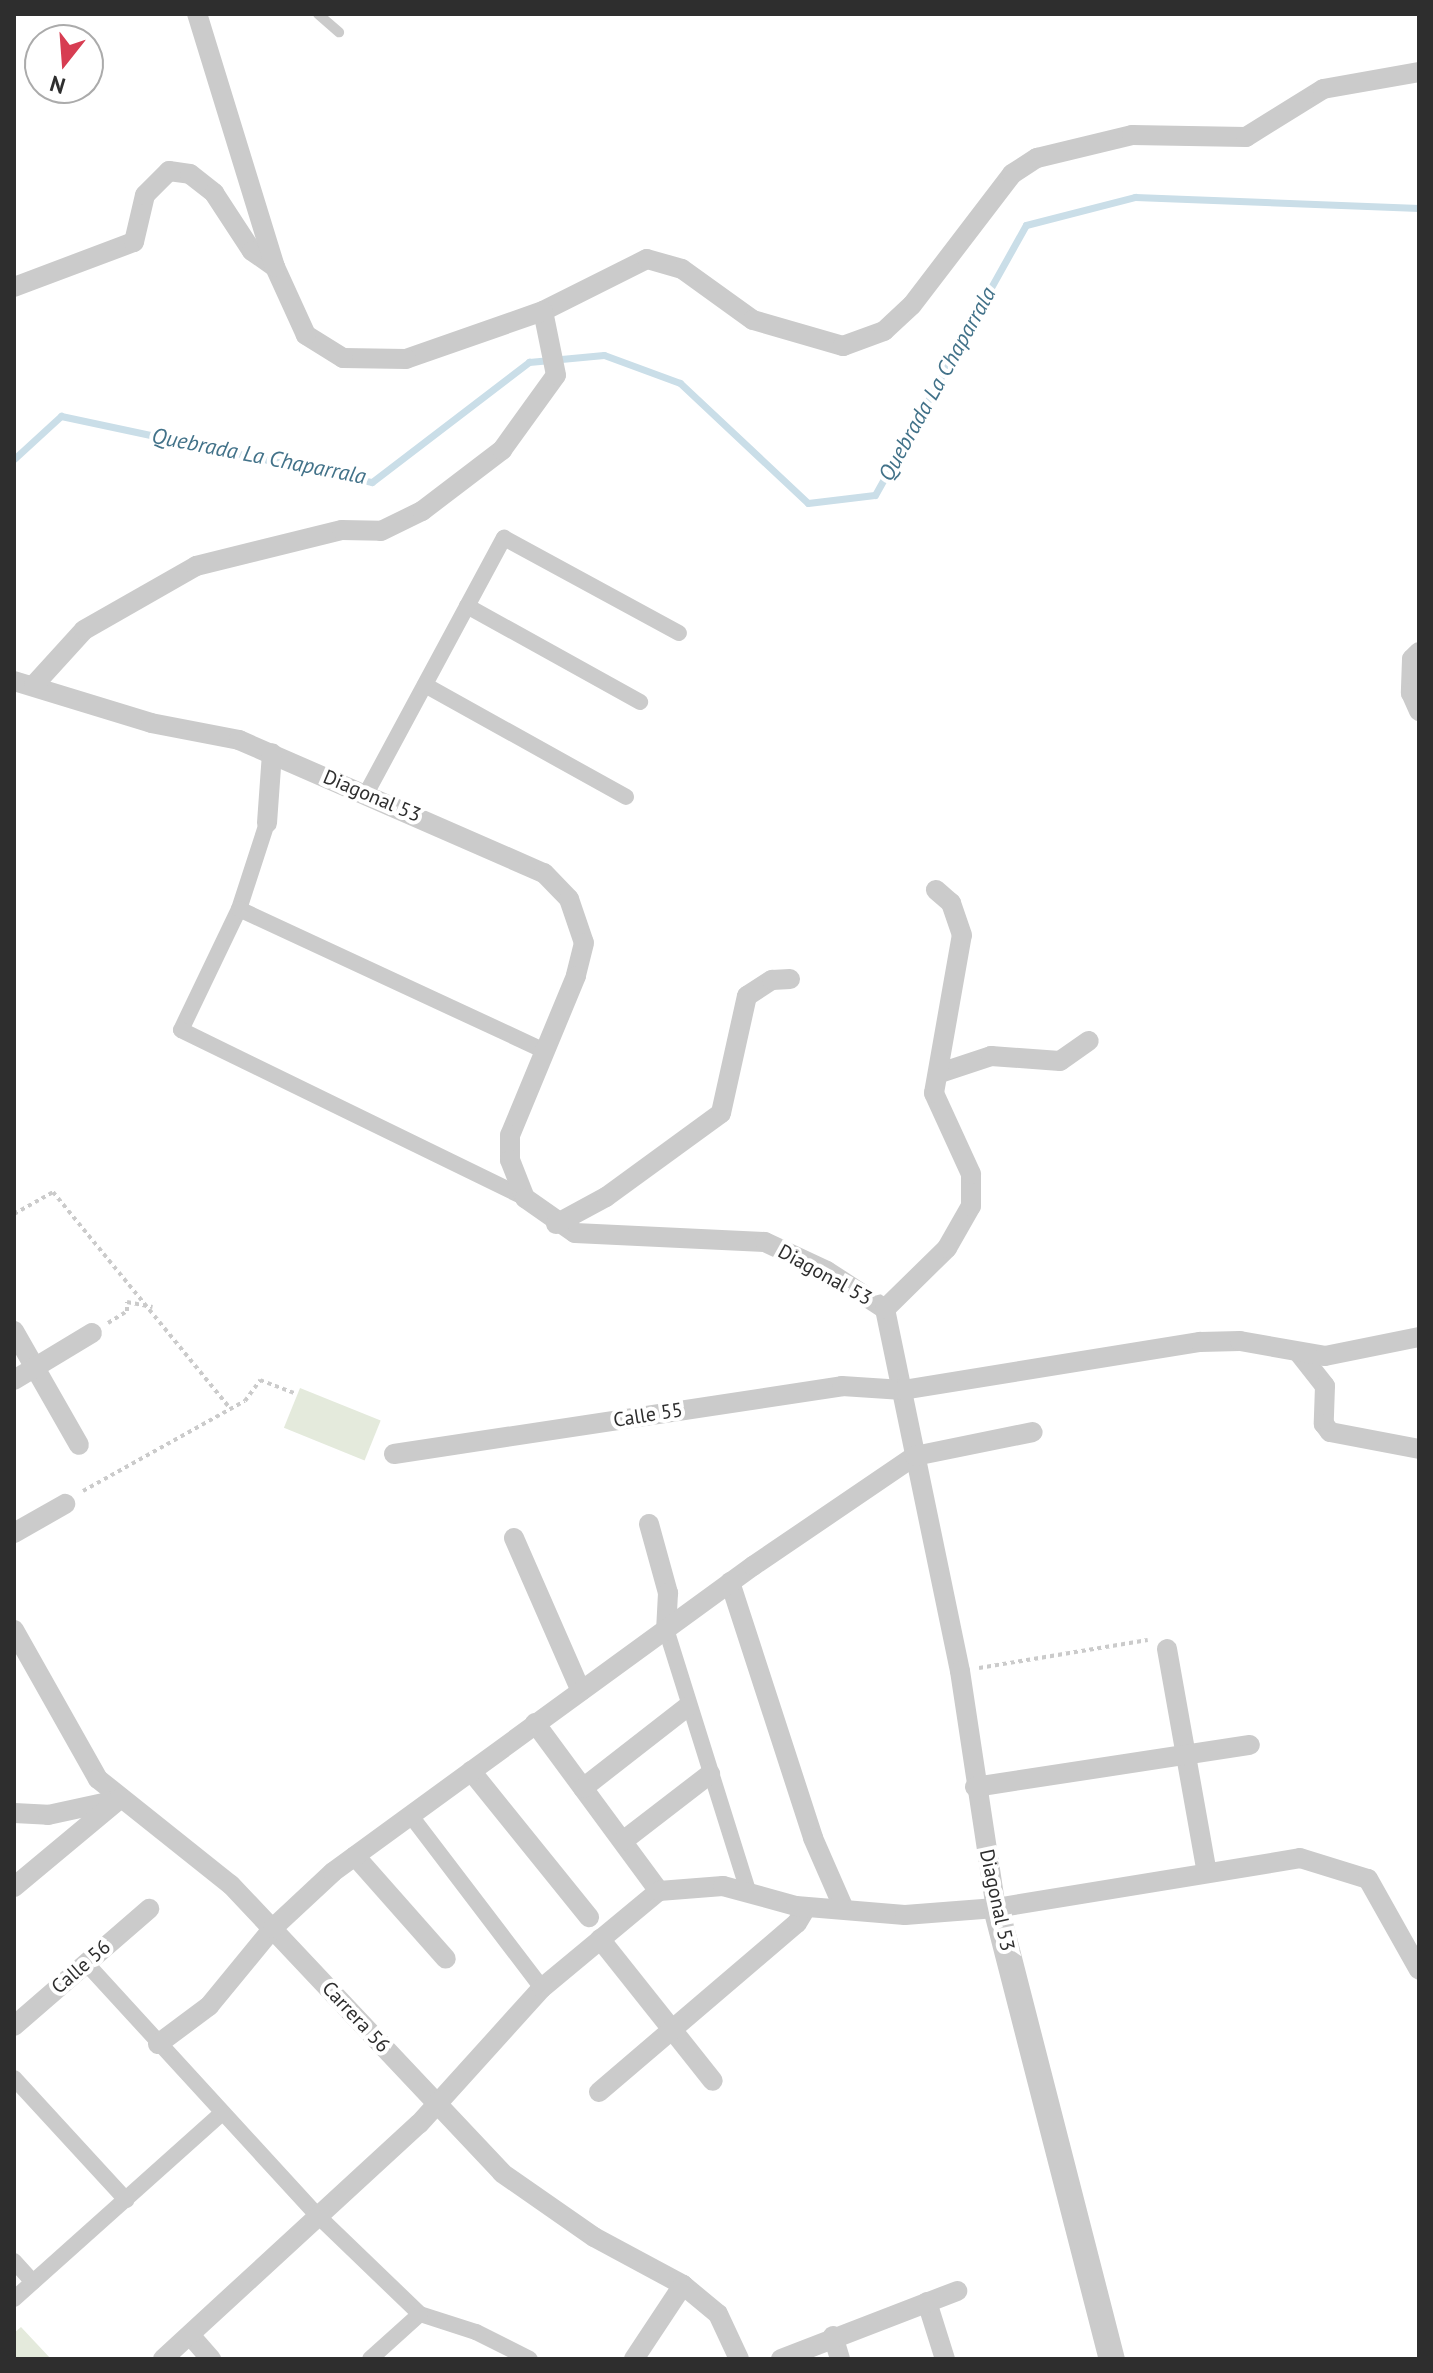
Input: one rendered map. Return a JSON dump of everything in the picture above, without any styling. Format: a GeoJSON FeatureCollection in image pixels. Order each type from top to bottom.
{"type":"FeatureCollection","features":[{"type":"Feature","properties":{"kind":"street"},"geometry":{"type":"LineString","coordinates":[[197,14],[275,267],[306,335],[343,358],[406,359],[543,311],[647,259],[682,269],[753,320],[843,346],[884,331],[912,305],[1012,174],[1037,158],[1132,135],[1246,137],[1323,89],[1419,72]]}},
{"type":"Feature","properties":{"kind":"street"},"geometry":{"type":"LineString","coordinates":[[14,287],[134,242],[145,195],[169,171],[190,174],[214,193],[252,251],[275,267]]}},
{"type":"Feature","properties":{"kind":"street"},"geometry":{"type":"LineString","coordinates":[[24,683],[84,630],[196,566],[342,530],[381,531],[422,511],[502,450],[556,375],[543,311]]}},
{"type":"Feature","properties":{"kind":"street"},"geometry":{"type":"LineString","coordinates":[[367,792],[504,538],[679,633]]}},
{"type":"Feature","properties":{"kind":"street"},"geometry":{"type":"LineString","coordinates":[[467,606],[640,702]]}},
{"type":"Feature","properties":{"kind":"street"},"geometry":{"type":"LineString","coordinates":[[1419,652],[1412,659],[1411,693],[1419,711]]}},
{"type":"Feature","properties":{"kind":"street","name":"Diagonal 53"},"geometry":{"type":"LineString","coordinates":[[24,683],[272,753],[367,792],[544,873],[569,899],[584,943],[545,1051],[510,1135],[510,1160],[525,1198],[556,1224],[575,1233],[765,1242],[827,1271],[885,1309],[960,1671],[975,1787],[996,1908],[1112,2359]]}},
{"type":"Feature","properties":{"kind":"street"},"geometry":{"type":"LineString","coordinates":[[425,685],[626,797]]}},
{"type":"Feature","properties":{"kind":"street"},"geometry":{"type":"LineString","coordinates":[[272,753],[267,823],[239,909],[181,1030],[525,1198]]}},
{"type":"Feature","properties":{"kind":"street"},"geometry":{"type":"LineString","coordinates":[[885,1309],[947,1248],[971,1206],[971,1174],[934,1093],[940,1073],[962,935],[951,903],[936,890]]}},
{"type":"Feature","properties":{"kind":"street"},"geometry":{"type":"LineString","coordinates":[[239,909],[545,1051]]}},
{"type":"Feature","properties":{"kind":"street"},"geometry":{"type":"LineString","coordinates":[[556,1224],[606,1197],[721,1113],[747,996],[772,980],[790,979]]}},
{"type":"Feature","properties":{"kind":"street"},"geometry":{"type":"LineString","coordinates":[[940,1073],[991,1056],[1060,1061],[1089,1041]]}},
{"type":"Feature","properties":{"kind":"street"},"geometry":{"type":"LineString","coordinates":[[14,1331],[79,1445]]}},
{"type":"Feature","properties":{"kind":"street"},"geometry":{"type":"LineString","coordinates":[[14,1380],[92,1333]]}},
{"type":"Feature","properties":{"kind":"street","name":"Calle 55"},"geometry":{"type":"LineString","coordinates":[[394,1454],[842,1386],[903,1390],[1200,1342],[1240,1341],[1325,1356],[1419,1337]]}},
{"type":"Feature","properties":{"kind":"street"},"geometry":{"type":"LineString","coordinates":[[1299,1353],[1325,1386],[1324,1424],[1330,1432],[1419,1449]]}},
{"type":"Feature","properties":{"kind":"street"},"geometry":{"type":"LineString","coordinates":[[158,2044],[209,2006],[273,1928],[355,1856],[730,1582],[915,1456],[1033,1432]]}},
{"type":"Feature","properties":{"kind":"street"},"geometry":{"type":"LineString","coordinates":[[14,1533],[65,1504]]}},
{"type":"Feature","properties":{"kind":"street"},"geometry":{"type":"LineString","coordinates":[[649,1524],[668,1593],[666,1629],[687,1707],[748,1890]]}},
{"type":"Feature","properties":{"kind":"street"},"geometry":{"type":"LineString","coordinates":[[514,1538],[581,1691]]}},
{"type":"Feature","properties":{"kind":"street"},"geometry":{"type":"LineString","coordinates":[[730,1582],[813,1838],[844,1909]]}},
{"type":"Feature","properties":{"kind":"street","name":"Carrera 56"},"geometry":{"type":"LineString","coordinates":[[14,1630],[87,1760],[121,1798],[231,1885],[502,2173],[547,2207],[683,2285],[718,2314],[739,2359]]}},
{"type":"Feature","properties":{"kind":"street"},"geometry":{"type":"LineString","coordinates":[[1167,1649],[1189,1754],[1206,1869]]}},
{"type":"Feature","properties":{"kind":"street"},"geometry":{"type":"LineString","coordinates":[[583,1788],[687,1707]]}},
{"type":"Feature","properties":{"kind":"street"},"geometry":{"type":"LineString","coordinates":[[535,1723],[659,1891]]}},
{"type":"Feature","properties":{"kind":"street"},"geometry":{"type":"LineString","coordinates":[[975,1787],[1250,1745]]}},
{"type":"Feature","properties":{"kind":"street"},"geometry":{"type":"LineString","coordinates":[[471,1771],[589,1917]]}},
{"type":"Feature","properties":{"kind":"street"},"geometry":{"type":"LineString","coordinates":[[623,1841],[710,1774]]}},
{"type":"Feature","properties":{"kind":"street"},"geometry":{"type":"LineString","coordinates":[[14,1813],[61,1813],[121,1798]]}},
{"type":"Feature","properties":{"kind":"street"},"geometry":{"type":"LineString","coordinates":[[14,1887],[121,1798]]}},
{"type":"Feature","properties":{"kind":"street"},"geometry":{"type":"LineString","coordinates":[[411,1816],[542,1988]]}},
{"type":"Feature","properties":{"kind":"street"},"geometry":{"type":"LineString","coordinates":[[355,1856],[446,1959]]}},
{"type":"Feature","properties":{"kind":"street"},"geometry":{"type":"LineString","coordinates":[[163,2359],[436,2103],[542,1988],[659,1891],[699,1884],[748,1890],[806,1908],[905,1915],[996,1908],[1206,1869],[1300,1858],[1342,1866],[1368,1879],[1419,1970]]}},
{"type":"Feature","properties":{"kind":"street"},"geometry":{"type":"LineString","coordinates":[[599,2092],[797,1923],[806,1908]]}},
{"type":"Feature","properties":{"kind":"street","name":"Calle 56"},"geometry":{"type":"LineString","coordinates":[[14,2026],[149,1909]]}},
{"type":"Feature","properties":{"kind":"street"},"geometry":{"type":"LineString","coordinates":[[600,1939],[713,2081]]}},
{"type":"Feature","properties":{"kind":"street"},"geometry":{"type":"LineString","coordinates":[[86,1963],[318,2216],[420,2314],[476,2332],[530,2359]]}},
{"type":"Feature","properties":{"kind":"street"},"geometry":{"type":"LineString","coordinates":[[14,2078],[126,2200]]}},
{"type":"Feature","properties":{"kind":"street"},"geometry":{"type":"LineString","coordinates":[[14,2299],[222,2113]]}},
{"type":"Feature","properties":{"kind":"street"},"geometry":{"type":"LineString","coordinates":[[14,2261],[33,2282]]}},
{"type":"Feature","properties":{"kind":"street"},"geometry":{"type":"LineString","coordinates":[[634,2359],[683,2285]]}},
{"type":"Feature","properties":{"kind":"street"},"geometry":{"type":"LineString","coordinates":[[781,2359],[833,2336],[957,2291]]}},
{"type":"Feature","properties":{"kind":"street"},"geometry":{"type":"LineString","coordinates":[[927,2302],[945,2359]]}},
{"type":"Feature","properties":{"kind":"street"},"geometry":{"type":"LineString","coordinates":[[370,2359],[420,2314]]}},
{"type":"Feature","properties":{"kind":"street"},"geometry":{"type":"LineString","coordinates":[[190,2335],[211,2359]]}},
{"type":"Feature","properties":{"kind":"street"},"geometry":{"type":"LineString","coordinates":[[833,2336],[840,2359]]}},
{"type":"Feature","properties":{"kind":"lane"},"geometry":{"type":"LineString","coordinates":[[318,14],[339,32]]}},
{"type":"Feature","properties":{"kind":"path"},"geometry":{"type":"LineString","coordinates":[[14,1214],[53,1192],[153,1307],[229,1407]]}},
{"type":"Feature","properties":{"kind":"path"},"geometry":{"type":"LineString","coordinates":[[92,1333],[127,1311],[127,1302],[153,1307]]}},
{"type":"Feature","properties":{"kind":"path"},"geometry":{"type":"LineString","coordinates":[[65,1504],[229,1407],[245,1401],[260,1380],[296,1394]]}},
{"type":"Feature","properties":{"kind":"path"},"geometry":{"type":"LineString","coordinates":[[960,1671],[1151,1639],[1167,1649]]}},
{"type":"Feature","properties":{"kind":"shaded area"},"geometry":{"type":"Polygon","coordinates":[[[300,1388],[381,1421],[365,1460],[284,1428],[300,1388]]]}},
{"type":"Feature","properties":{"kind":"shaded area"},"geometry":{"type":"Polygon","coordinates":[[[21,2327],[51,2359],[14,2359],[14,2333],[21,2327]]]}},
{"type":"Feature","properties":{"kind":"waterway","name":"Quebrada La Chaparrala"},"geometry":{"type":"LineString","coordinates":[[14,459],[61,416],[372,482],[529,362],[604,355],[680,383],[808,503],[875,495],[1026,225],[1135,197],[1419,208]]}}]}
